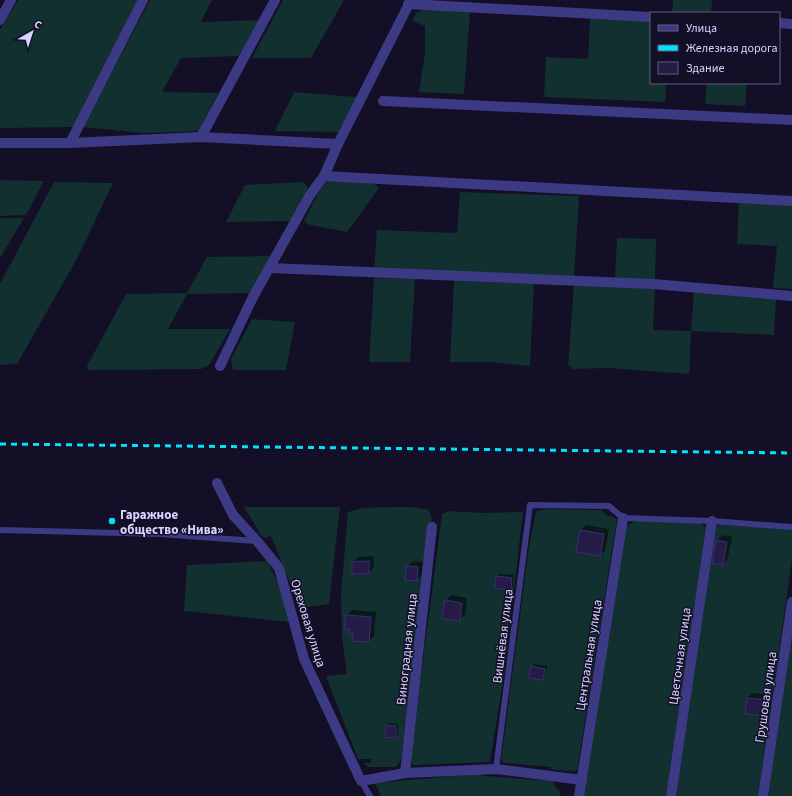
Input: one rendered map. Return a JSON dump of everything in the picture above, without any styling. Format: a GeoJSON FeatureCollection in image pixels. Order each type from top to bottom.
{"type":"FeatureCollection","features":[{"type":"Feature","properties":{"kind":"street"},"geometry":{"type":"LineString","coordinates":[[0,20],[11,0]]}},
{"type":"Feature","properties":{"kind":"street"},"geometry":{"type":"LineString","coordinates":[[70,143],[143,0]]}},
{"type":"Feature","properties":{"kind":"street"},"geometry":{"type":"LineString","coordinates":[[201,137],[275,0]]}},
{"type":"Feature","properties":{"kind":"street"},"geometry":{"type":"LineString","coordinates":[[220,366],[253,297],[310,195],[324,176],[338,144],[409,2],[650,17]]}},
{"type":"Feature","properties":{"kind":"street"},"geometry":{"type":"LineString","coordinates":[[780,23],[792,24]]}},
{"type":"Feature","properties":{"kind":"street"},"geometry":{"type":"LineString","coordinates":[[383,101],[792,120]]}},
{"type":"Feature","properties":{"kind":"street"},"geometry":{"type":"LineString","coordinates":[[0,142],[70,143],[201,137],[338,144]]}},
{"type":"Feature","properties":{"kind":"street"},"geometry":{"type":"LineString","coordinates":[[324,176],[792,201]]}},
{"type":"Feature","properties":{"kind":"street"},"geometry":{"type":"LineString","coordinates":[[270,268],[654,284],[792,296]]}},
{"type":"Feature","properties":{"kind":"street","name":"Ореховая улица"},"geometry":{"type":"LineString","coordinates":[[217,483],[233,515],[279,568],[304,659],[361,780]]}},
{"type":"Feature","properties":{"kind":"street","name":"Центральная улица"},"geometry":{"type":"LineString","coordinates":[[579,796],[623,518]]}},
{"type":"Feature","properties":{"kind":"street","name":"Цветочная улица"},"geometry":{"type":"LineString","coordinates":[[671,796],[712,520]]}},
{"type":"Feature","properties":{"kind":"street","name":"Виноградная улица"},"geometry":{"type":"LineString","coordinates":[[405,773],[432,527]]}},
{"type":"Feature","properties":{"kind":"street","name":"Грушовая улица"},"geometry":{"type":"LineString","coordinates":[[763,796],[792,602]]}},
{"type":"Feature","properties":{"kind":"street"},"geometry":{"type":"LineString","coordinates":[[361,780],[405,773],[496,769],[582,780]]}},
{"type":"Feature","properties":{"kind":"lane","name":"Вишнёвая улица"},"geometry":{"type":"LineString","coordinates":[[496,769],[530,506],[609,506],[623,518]]}},
{"type":"Feature","properties":{"kind":"lane"},"geometry":{"type":"LineString","coordinates":[[623,518],[712,520],[792,527]]}},
{"type":"Feature","properties":{"kind":"lane"},"geometry":{"type":"LineString","coordinates":[[0,530],[160,534],[257,541]]}},
{"type":"Feature","properties":{"kind":"lane"},"geometry":{"type":"LineString","coordinates":[[361,780],[370,796]]}},
{"type":"Feature","properties":{"kind":"green space"},"geometry":{"type":"Polygon","coordinates":[[[18,0],[140,0],[73,127],[0,128],[0,30],[18,0]]]}},
{"type":"Feature","properties":{"kind":"green space"},"geometry":{"type":"Polygon","coordinates":[[[150,0],[212,0],[201,22],[260,20],[239,56],[181,58],[162,92],[218,93],[199,131],[144,133],[83,127],[150,0]]]}},
{"type":"Feature","properties":{"kind":"green space"},"geometry":{"type":"Polygon","coordinates":[[[283,0],[344,0],[311,58],[252,58],[283,0]]]}},
{"type":"Feature","properties":{"kind":"green space"},"geometry":{"type":"Polygon","coordinates":[[[673,0],[712,0],[711,12],[672,12],[673,0]]]}},
{"type":"Feature","properties":{"kind":"green space"},"geometry":{"type":"Polygon","coordinates":[[[425,9],[470,12],[464,94],[419,92],[425,53],[425,26],[412,21],[417,12],[425,9]]]}},
{"type":"Feature","properties":{"kind":"green space"},"geometry":{"type":"Polygon","coordinates":[[[590,19],[650,21],[650,84],[666,84],[665,102],[544,97],[546,57],[588,59],[590,19]]]}},
{"type":"Feature","properties":{"kind":"green space"},"geometry":{"type":"Polygon","coordinates":[[[707,84],[747,84],[745,106],[705,104],[707,84]]]}},
{"type":"Feature","properties":{"kind":"green space"},"geometry":{"type":"Polygon","coordinates":[[[294,92],[357,98],[338,132],[275,131],[294,92]]]}},
{"type":"Feature","properties":{"kind":"green space"},"geometry":{"type":"Polygon","coordinates":[[[331,179],[374,184],[379,188],[347,232],[310,225],[304,221],[322,188],[331,179]]]}},
{"type":"Feature","properties":{"kind":"green space"},"geometry":{"type":"Polygon","coordinates":[[[0,180],[44,181],[26,215],[0,216],[0,180]]]}},
{"type":"Feature","properties":{"kind":"green space"},"geometry":{"type":"Polygon","coordinates":[[[54,182],[113,183],[78,257],[17,364],[0,365],[0,284],[54,182]]]}},
{"type":"Feature","properties":{"kind":"green space"},"geometry":{"type":"Polygon","coordinates":[[[304,182],[308,188],[291,221],[226,222],[245,185],[304,182]]]}},
{"type":"Feature","properties":{"kind":"green space"},"geometry":{"type":"Polygon","coordinates":[[[460,192],[579,196],[574,278],[374,269],[377,230],[457,233],[460,192]]]}},
{"type":"Feature","properties":{"kind":"green space"},"geometry":{"type":"Polygon","coordinates":[[[739,203],[792,206],[792,289],[773,288],[777,246],[737,244],[739,203]]]}},
{"type":"Feature","properties":{"kind":"green space"},"geometry":{"type":"Polygon","coordinates":[[[0,218],[24,218],[0,258],[0,218]]]}},
{"type":"Feature","properties":{"kind":"green space"},"geometry":{"type":"Polygon","coordinates":[[[617,238],[656,239],[655,280],[615,279],[617,238]]]}},
{"type":"Feature","properties":{"kind":"green space"},"geometry":{"type":"Polygon","coordinates":[[[272,256],[251,293],[187,294],[168,329],[230,329],[209,365],[201,369],[88,370],[87,366],[126,294],[187,293],[207,257],[272,256]]]}},
{"type":"Feature","properties":{"kind":"green space"},"geometry":{"type":"Polygon","coordinates":[[[374,278],[415,279],[410,362],[369,362],[374,278]]]}},
{"type":"Feature","properties":{"kind":"green space"},"geometry":{"type":"Polygon","coordinates":[[[454,281],[534,284],[530,366],[489,362],[450,362],[454,281]]]}},
{"type":"Feature","properties":{"kind":"green space"},"geometry":{"type":"Polygon","coordinates":[[[574,285],[655,288],[653,330],[691,331],[689,374],[609,368],[572,369],[571,366],[568,366],[574,285]]]}},
{"type":"Feature","properties":{"kind":"green space"},"geometry":{"type":"Polygon","coordinates":[[[694,291],[776,297],[774,335],[691,331],[694,291]]]}},
{"type":"Feature","properties":{"kind":"green space"},"geometry":{"type":"Polygon","coordinates":[[[252,319],[295,322],[286,370],[233,370],[231,359],[252,319]]]}},
{"type":"Feature","properties":{"kind":"green space"},"geometry":{"type":"Polygon","coordinates":[[[244,507],[340,507],[329,604],[300,608],[271,536],[264,538],[261,535],[244,507]]]}},
{"type":"Feature","properties":{"kind":"green space"},"geometry":{"type":"Polygon","coordinates":[[[413,507],[429,510],[432,518],[401,760],[396,767],[368,767],[363,763],[371,763],[371,759],[358,759],[326,676],[347,674],[342,637],[341,594],[348,512],[362,508],[413,507]]]}},
{"type":"Feature","properties":{"kind":"green space"},"geometry":{"type":"Polygon","coordinates":[[[543,509],[602,510],[607,516],[617,519],[577,770],[574,772],[572,770],[567,771],[551,769],[551,767],[504,763],[501,761],[529,546],[536,512],[543,509]]]}},
{"type":"Feature","properties":{"kind":"green space"},"geometry":{"type":"Polygon","coordinates":[[[448,511],[482,513],[523,512],[504,675],[490,762],[413,765],[410,760],[442,514],[448,511]]]}},
{"type":"Feature","properties":{"kind":"green space"},"geometry":{"type":"Polygon","coordinates":[[[637,521],[701,523],[706,528],[666,796],[583,796],[625,526],[637,521]]]}},
{"type":"Feature","properties":{"kind":"green space"},"geometry":{"type":"Polygon","coordinates":[[[719,525],[792,529],[792,559],[758,796],[675,796],[714,529],[719,525]]]}},
{"type":"Feature","properties":{"kind":"green space"},"geometry":{"type":"Polygon","coordinates":[[[267,561],[280,587],[289,622],[184,611],[187,565],[267,561]]]}},
{"type":"Feature","properties":{"kind":"green space"},"geometry":{"type":"Polygon","coordinates":[[[792,623],[792,796],[766,796],[792,623]]]}},
{"type":"Feature","properties":{"kind":"green space"},"geometry":{"type":"Polygon","coordinates":[[[478,774],[486,776],[553,781],[561,796],[381,796],[375,783],[478,774]]]}},
{"type":"Feature","properties":{"kind":"building"},"geometry":{"type":"Polygon","coordinates":[[[580,530],[604,534],[600,556],[576,552],[580,530]]]}},
{"type":"Feature","properties":{"kind":"building"},"geometry":{"type":"Polygon","coordinates":[[[716,540],[727,542],[723,565],[712,563],[716,540]]]}},
{"type":"Feature","properties":{"kind":"building"},"geometry":{"type":"Polygon","coordinates":[[[369,561],[369,574],[352,574],[352,562],[369,561]]]}},
{"type":"Feature","properties":{"kind":"building"},"geometry":{"type":"Polygon","coordinates":[[[406,566],[418,567],[417,581],[405,580],[406,566]]]}},
{"type":"Feature","properties":{"kind":"building"},"geometry":{"type":"Polygon","coordinates":[[[496,576],[512,578],[511,590],[495,588],[496,576]]]}},
{"type":"Feature","properties":{"kind":"building"},"geometry":{"type":"Polygon","coordinates":[[[445,600],[462,603],[460,621],[442,619],[445,600]]]}},
{"type":"Feature","properties":{"kind":"building"},"geometry":{"type":"Polygon","coordinates":[[[346,615],[371,617],[369,642],[352,641],[353,634],[349,633],[349,629],[344,629],[346,615]]]}},
{"type":"Feature","properties":{"kind":"building"},"geometry":{"type":"Polygon","coordinates":[[[531,666],[545,669],[543,680],[529,678],[531,666]]]}},
{"type":"Feature","properties":{"kind":"building"},"geometry":{"type":"Polygon","coordinates":[[[747,698],[765,700],[763,716],[745,714],[747,698]]]}},
{"type":"Feature","properties":{"kind":"building"},"geometry":{"type":"Polygon","coordinates":[[[386,725],[396,726],[396,738],[385,737],[386,725]]]}},
{"type":"Feature","properties":{"kind":"railway"},"geometry":{"type":"LineString","coordinates":[[0,444],[792,453]]}},
{"type":"Feature","properties":{"kind":"place","name":"Гаражное общество «Нива»"},"geometry":{"type":"Point","coordinates":[112,521]}}]}
